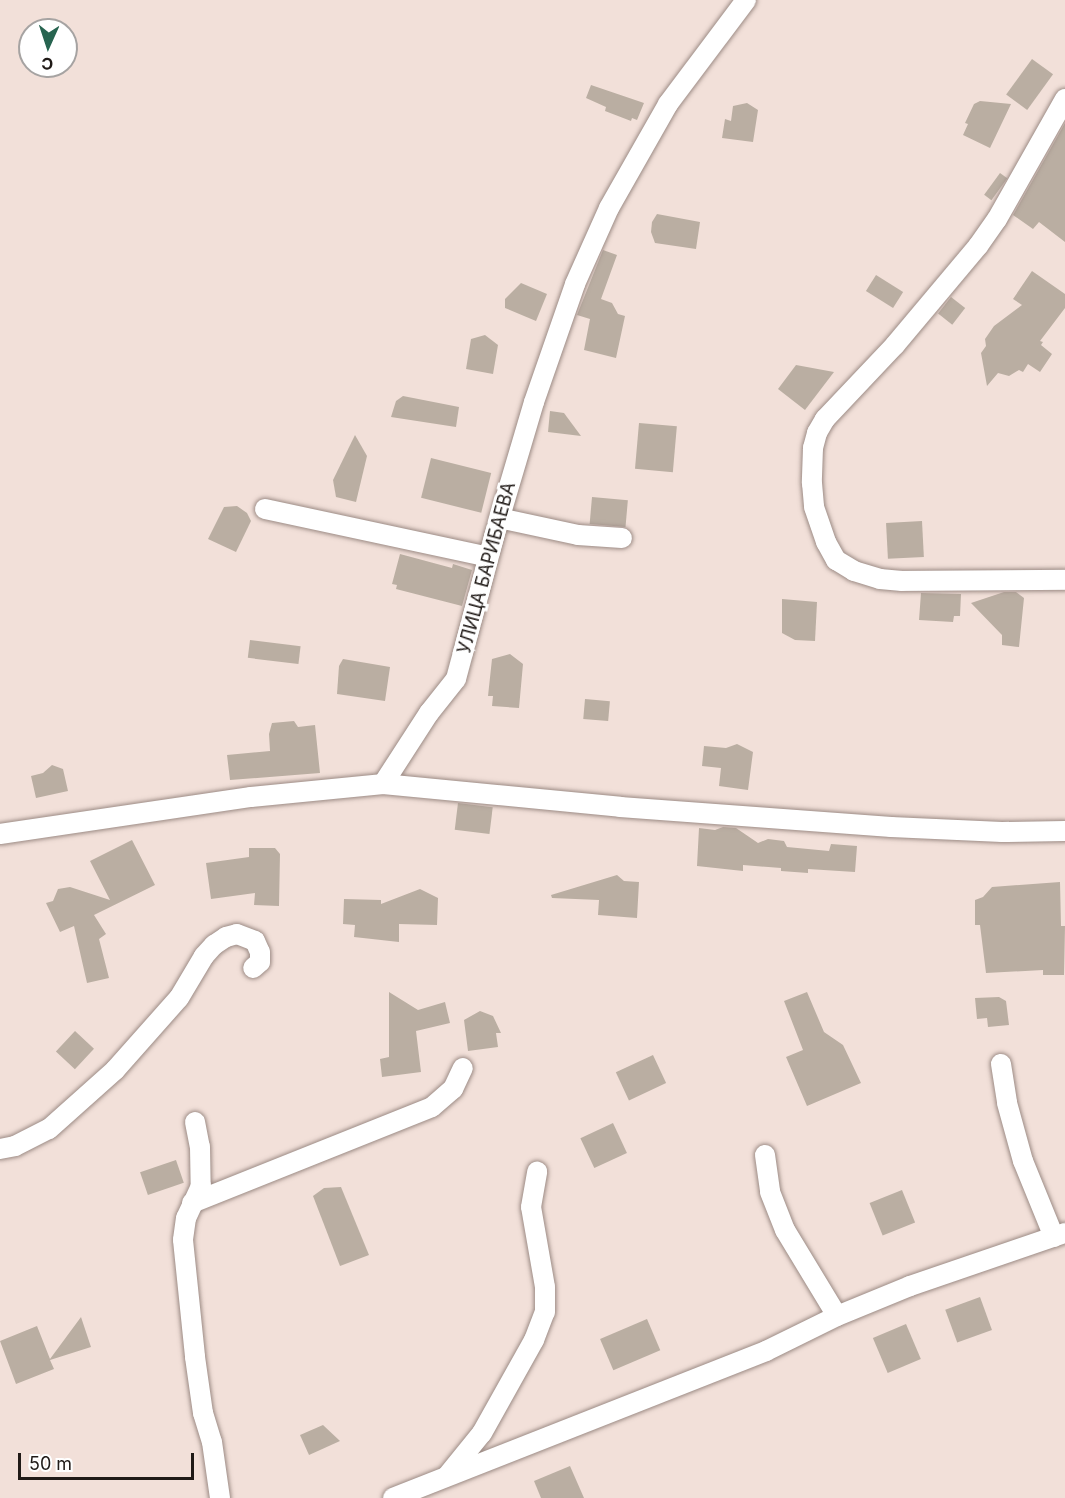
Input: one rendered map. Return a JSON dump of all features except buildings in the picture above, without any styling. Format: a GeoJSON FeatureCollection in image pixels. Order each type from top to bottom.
{"type":"FeatureCollection","features":[{"type":"Feature","properties":{"kind":"street","name":"УЛИЦА БАРИБАЕВА"},"geometry":{"type":"LineString","coordinates":[[383,784],[429,713],[456,679],[488,556],[534,402],[572,294],[609,208],[668,104],[746,0]]}},
{"type":"Feature","properties":{"kind":"street"},"geometry":{"type":"LineString","coordinates":[[1065,99],[997,219],[978,246],[895,345],[825,419],[817,433],[813,448],[814,507],[826,542],[836,560],[855,571],[880,579],[902,581],[1065,580]]}},
{"type":"Feature","properties":{"kind":"street"},"geometry":{"type":"LineString","coordinates":[[265,509],[488,556]]}},
{"type":"Feature","properties":{"kind":"street"},"geometry":{"type":"LineString","coordinates":[[499,518],[578,535],[622,538]]}},
{"type":"Feature","properties":{"kind":"street"},"geometry":{"type":"LineString","coordinates":[[0,834],[251,797],[383,784],[620,807],[861,825],[966,832],[1065,831]]}},
{"type":"Feature","properties":{"kind":"street"},"geometry":{"type":"LineString","coordinates":[[0,1149],[15,1146],[49,1129],[115,1070],[179,998],[204,956],[214,945],[226,937],[237,934],[255,941],[260,952],[260,962],[253,968]]}},
{"type":"Feature","properties":{"kind":"street"},"geometry":{"type":"LineString","coordinates":[[393,1498],[766,1351],[837,1316],[910,1286],[1060,1235],[1023,1161],[1007,1103],[1001,1064]]}},
{"type":"Feature","properties":{"kind":"street"},"geometry":{"type":"LineString","coordinates":[[192,1203],[432,1107],[453,1089],[463,1068]]}},
{"type":"Feature","properties":{"kind":"street"},"geometry":{"type":"LineString","coordinates":[[195,1122],[202,1172],[201,1185],[186,1218],[183,1240],[202,1413],[212,1442],[220,1498]]}},
{"type":"Feature","properties":{"kind":"street"},"geometry":{"type":"LineString","coordinates":[[765,1155],[770,1192],[785,1230],[837,1316]]}},
{"type":"Feature","properties":{"kind":"street"},"geometry":{"type":"LineString","coordinates":[[446,1478],[482,1433],[534,1340],[545,1312],[545,1287],[531,1207],[537,1172]]}}]}
